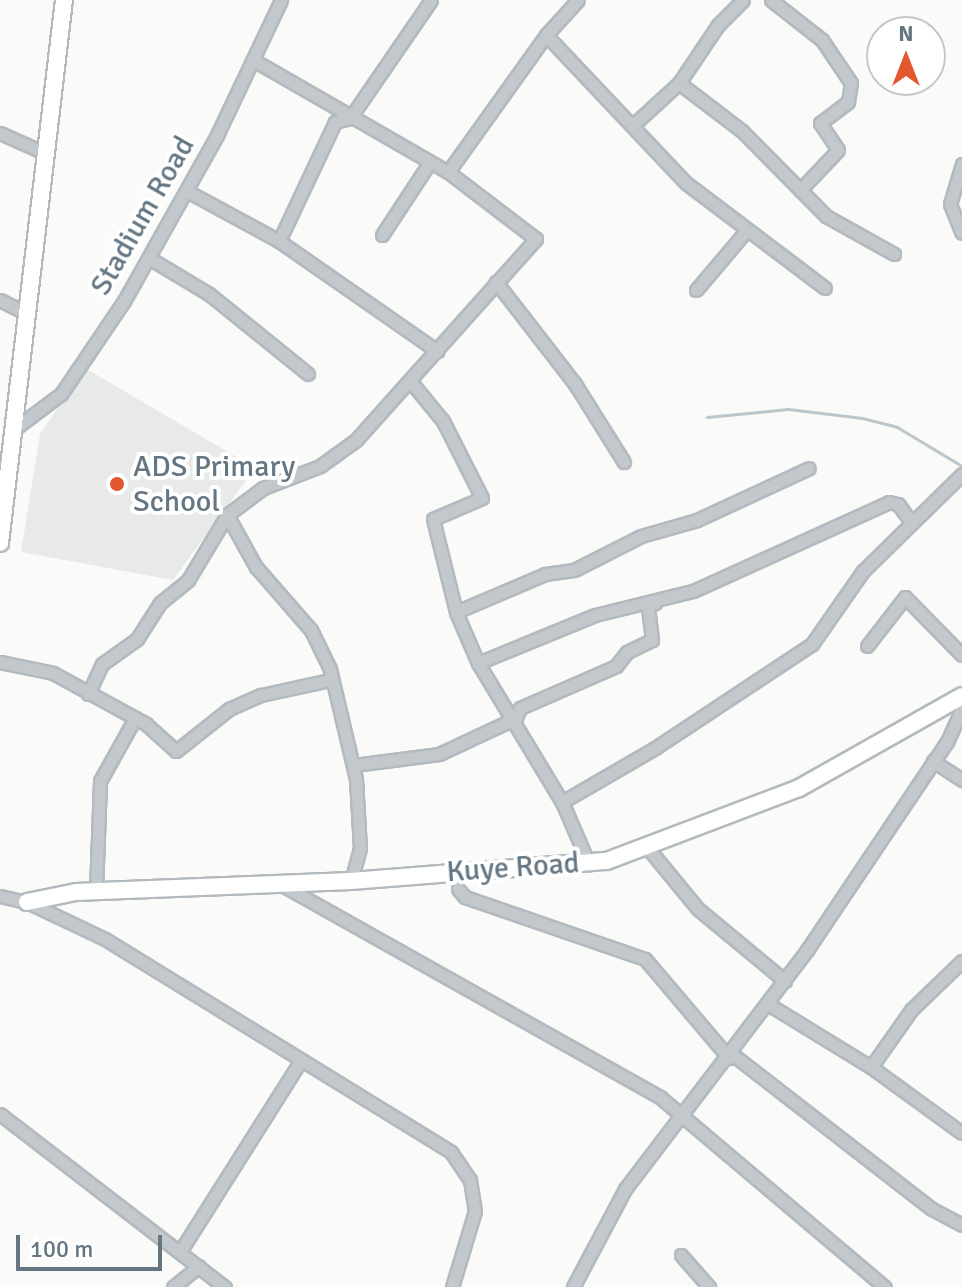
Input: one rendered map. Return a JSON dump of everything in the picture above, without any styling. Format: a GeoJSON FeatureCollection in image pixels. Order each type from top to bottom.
{"type":"FeatureCollection","features":[{"type":"Feature","properties":{"kind":"street"},"geometry":{"type":"LineString","coordinates":[[0,543],[64,0]]}},
{"type":"Feature","properties":{"kind":"street","name":"Stadium Road"},"geometry":{"type":"LineString","coordinates":[[13,430],[61,394],[149,258],[187,191],[281,0]]}},
{"type":"Feature","properties":{"kind":"street"},"geometry":{"type":"LineString","coordinates":[[279,241],[335,122],[350,118],[431,0]]}},
{"type":"Feature","properties":{"kind":"street"},"geometry":{"type":"LineString","coordinates":[[448,172],[546,35],[578,0]]}},
{"type":"Feature","properties":{"kind":"street"},"geometry":{"type":"LineString","coordinates":[[632,126],[679,83],[718,25],[743,0]]}},
{"type":"Feature","properties":{"kind":"street"},"geometry":{"type":"LineString","coordinates":[[771,0],[822,40],[851,83],[848,102],[820,123],[838,150],[800,190]]}},
{"type":"Feature","properties":{"kind":"street"},"geometry":{"type":"LineString","coordinates":[[546,35],[686,183],[825,288]]}},
{"type":"Feature","properties":{"kind":"street"},"geometry":{"type":"LineString","coordinates":[[88,694],[102,664],[137,639],[160,603],[188,580],[227,515],[263,488],[336,457],[411,382],[536,239],[448,172],[253,60]]}},
{"type":"Feature","properties":{"kind":"street"},"geometry":{"type":"LineString","coordinates":[[679,83],[742,131],[837,224],[894,254]]}},
{"type":"Feature","properties":{"kind":"street"},"geometry":{"type":"LineString","coordinates":[[0,133],[45,153]]}},
{"type":"Feature","properties":{"kind":"street"},"geometry":{"type":"LineString","coordinates":[[382,235],[430,162]]}},
{"type":"Feature","properties":{"kind":"street"},"geometry":{"type":"LineString","coordinates":[[962,164],[950,204],[962,233]]}},
{"type":"Feature","properties":{"kind":"street"},"geometry":{"type":"LineString","coordinates":[[187,191],[279,241],[437,351]]}},
{"type":"Feature","properties":{"kind":"street"},"geometry":{"type":"LineString","coordinates":[[696,290],[746,231]]}},
{"type":"Feature","properties":{"kind":"street"},"geometry":{"type":"LineString","coordinates":[[149,258],[209,294],[308,374]]}},
{"type":"Feature","properties":{"kind":"street"},"geometry":{"type":"LineString","coordinates":[[496,282],[575,384],[624,462]]}},
{"type":"Feature","properties":{"kind":"street"},"geometry":{"type":"LineString","coordinates":[[0,300],[26,313]]}},
{"type":"Feature","properties":{"kind":"street"},"geometry":{"type":"LineString","coordinates":[[411,382],[443,421],[482,498],[433,519],[456,612],[478,663],[516,718],[562,802],[589,864]]}},
{"type":"Feature","properties":{"kind":"street"},"geometry":{"type":"LineString","coordinates":[[456,612],[545,574],[574,570],[641,536],[697,520],[809,468]]}},
{"type":"Feature","properties":{"kind":"street"},"geometry":{"type":"LineString","coordinates":[[562,802],[802,651],[821,635],[863,571],[962,474]]}},
{"type":"Feature","properties":{"kind":"street"},"geometry":{"type":"LineString","coordinates":[[354,765],[439,754],[516,718],[520,708],[616,666],[627,652],[652,640],[648,606],[889,502],[898,504],[911,522]]}},
{"type":"Feature","properties":{"kind":"street"},"geometry":{"type":"LineString","coordinates":[[227,515],[256,567],[311,630],[323,650],[354,765],[360,848],[351,881]]}},
{"type":"Feature","properties":{"kind":"street"},"geometry":{"type":"LineString","coordinates":[[867,646],[905,597],[962,655]]}},
{"type":"Feature","properties":{"kind":"street"},"geometry":{"type":"LineString","coordinates":[[478,663],[581,620],[669,598]]}},
{"type":"Feature","properties":{"kind":"street"},"geometry":{"type":"LineString","coordinates":[[0,662],[53,673],[135,718],[176,751],[229,709],[261,695],[330,680]]}},
{"type":"Feature","properties":{"kind":"street","name":"Kuye Road"},"geometry":{"type":"LineString","coordinates":[[27,902],[96,891],[351,881],[589,864],[647,847],[825,775],[962,696]]}},
{"type":"Feature","properties":{"kind":"street"},"geometry":{"type":"LineString","coordinates":[[573,1287],[625,1189],[785,981],[933,761],[962,709]]}},
{"type":"Feature","properties":{"kind":"street"},"geometry":{"type":"LineString","coordinates":[[96,891],[100,781],[135,718]]}},
{"type":"Feature","properties":{"kind":"street"},"geometry":{"type":"LineString","coordinates":[[933,761],[962,780]]}},
{"type":"Feature","properties":{"kind":"street"},"geometry":{"type":"LineString","coordinates":[[647,847],[708,918],[785,981]]}},
{"type":"Feature","properties":{"kind":"street"},"geometry":{"type":"LineString","coordinates":[[282,884],[535,1022],[661,1098],[885,1287]]}},
{"type":"Feature","properties":{"kind":"street"},"geometry":{"type":"LineString","coordinates":[[458,889],[465,897],[645,959],[730,1056],[932,1209],[962,1225]]}},
{"type":"Feature","properties":{"kind":"street"},"geometry":{"type":"LineString","coordinates":[[0,896],[27,902],[112,943],[451,1152],[462,1165],[475,1211],[452,1287]]}},
{"type":"Feature","properties":{"kind":"street"},"geometry":{"type":"LineString","coordinates":[[871,1067],[921,999],[962,961]]}},
{"type":"Feature","properties":{"kind":"street"},"geometry":{"type":"LineString","coordinates":[[768,1004],[871,1067],[962,1133]]}},
{"type":"Feature","properties":{"kind":"street"},"geometry":{"type":"LineString","coordinates":[[181,1250],[301,1060]]}},
{"type":"Feature","properties":{"kind":"street"},"geometry":{"type":"LineString","coordinates":[[0,1114],[181,1250],[225,1287]]}},
{"type":"Feature","properties":{"kind":"street"},"geometry":{"type":"LineString","coordinates":[[681,1255],[709,1287]]}},
{"type":"Feature","properties":{"kind":"street"},"geometry":{"type":"LineString","coordinates":[[173,1287],[199,1266]]}},
{"type":"Feature","properties":{"kind":"shaded area"},"geometry":{"type":"Polygon","coordinates":[[[85,368],[255,468],[173,580],[21,552],[40,434],[85,368]]]}},
{"type":"Feature","properties":{"kind":"waterway"},"geometry":{"type":"LineString","coordinates":[[707,417],[788,409],[862,418],[897,427],[962,466]]}},
{"type":"Feature","properties":{"kind":"place","name":"ADS Primary School"},"geometry":{"type":"Point","coordinates":[117,484]}}]}
